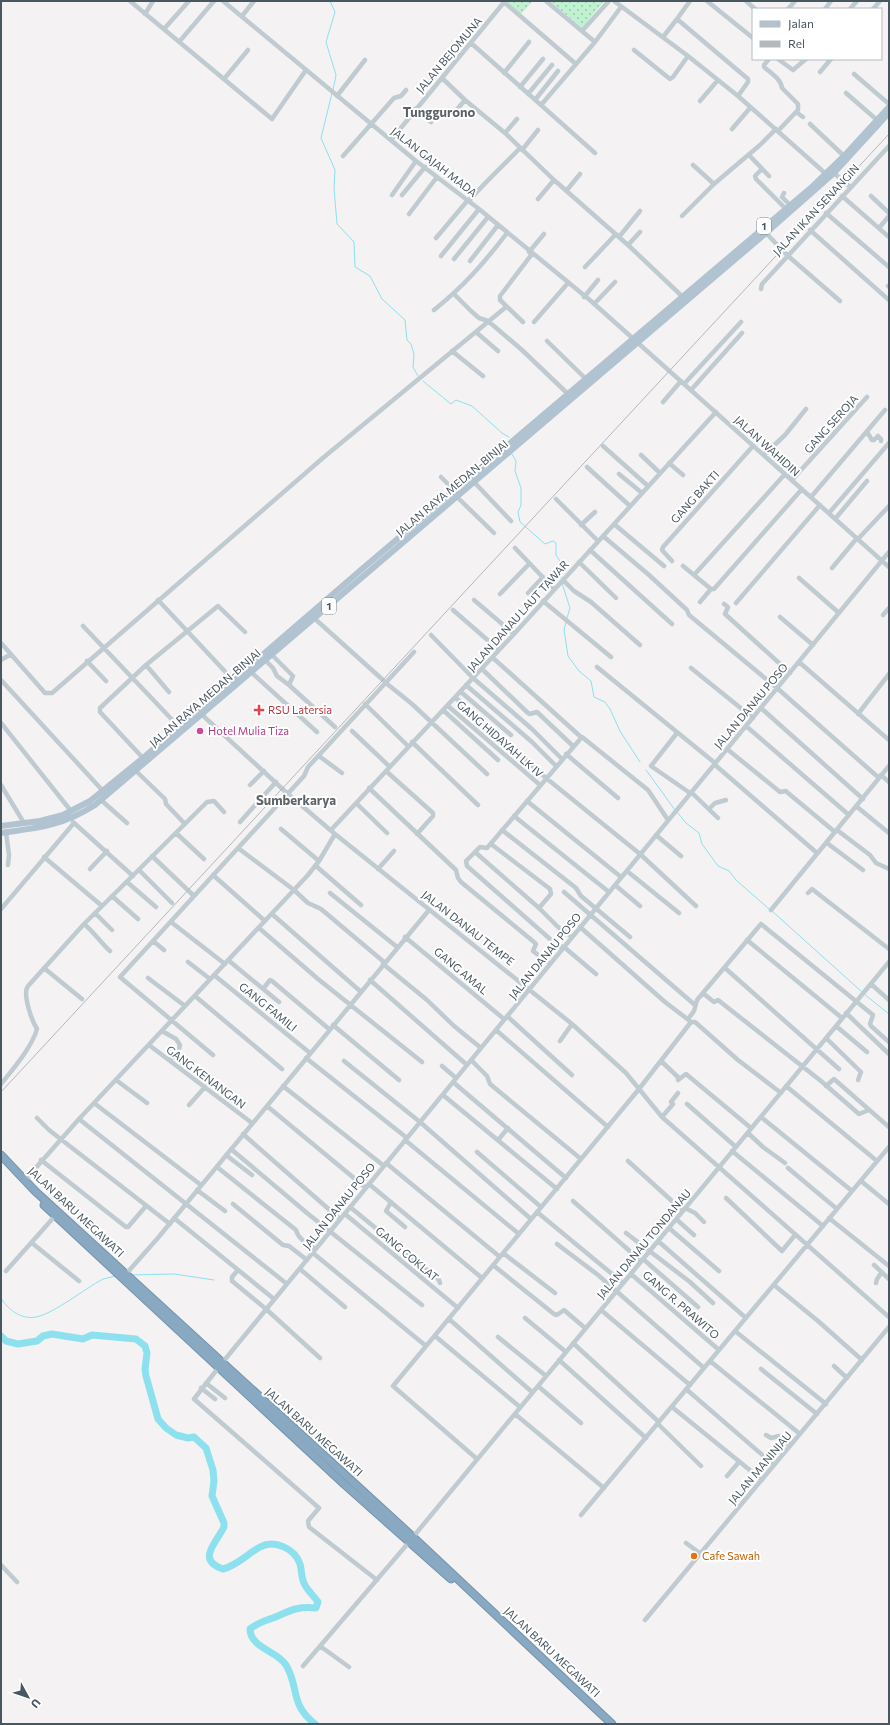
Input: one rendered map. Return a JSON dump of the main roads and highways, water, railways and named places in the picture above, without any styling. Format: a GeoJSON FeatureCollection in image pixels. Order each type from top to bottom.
{"type":"FeatureCollection","features":[{"type":"Feature","properties":{"kind":"highway","name":"JALAN BARU MEGAWATI"},"geometry":{"type":"LineString","coordinates":[[1,1155],[143,1294],[612,1724]]}},
{"type":"Feature","properties":{"kind":"highway","name":"JALAN BARU MEGAWATI"},"geometry":{"type":"LineString","coordinates":[[1,1162],[55,1216],[126,1276]]}},
{"type":"Feature","properties":{"kind":"highway","name":"JALAN BARU MEGAWATI"},"geometry":{"type":"LineString","coordinates":[[467,1591],[607,1724]]}},
{"type":"Feature","properties":{"kind":"main road","name":"JALAN RAYA MEDAN-BINJAI"},"geometry":{"type":"LineString","coordinates":[[4,833],[73,821],[80,814],[101,800],[136,771],[200,713],[233,680],[456,494],[474,482],[684,299],[787,206],[826,174],[889,108]]}},
{"type":"Feature","properties":{"kind":"main road","name":"JALAN RAYA MEDAN-BINJAI"},"geometry":{"type":"LineString","coordinates":[[684,299],[766,233],[834,173],[889,108]]}},
{"type":"Feature","properties":{"kind":"main road","name":"JALAN RAYA MEDAN-BINJAI"},"geometry":{"type":"LineString","coordinates":[[1,826],[40,821],[71,811],[90,801],[144,758],[179,727],[200,713],[272,655],[568,394],[636,340]]}},
{"type":"Feature","properties":{"kind":"waterway"},"geometry":{"type":"LineString","coordinates":[[330,1],[335,12],[326,42],[336,75],[333,90]]}},
{"type":"Feature","properties":{"kind":"waterway"},"geometry":{"type":"LineString","coordinates":[[332,93],[321,138],[335,170],[334,188],[337,224],[354,242],[355,267],[370,276],[382,299],[405,320],[407,340],[411,344],[414,354],[413,367],[418,376]]}},
{"type":"Feature","properties":{"kind":"waterway"},"geometry":{"type":"LineString","coordinates":[[423,381],[451,404],[456,400],[472,406],[502,433],[509,437]]}},
{"type":"Feature","properties":{"kind":"waterway"},"geometry":{"type":"LineString","coordinates":[[512,454],[516,461],[515,471],[521,488],[521,505],[518,512],[520,522],[545,544],[553,541],[556,543],[556,555],[563,566],[561,578]]}},
{"type":"Feature","properties":{"kind":"waterway"},"geometry":{"type":"LineString","coordinates":[[562,583],[570,608],[567,618]]}},
{"type":"Feature","properties":{"kind":"waterway"},"geometry":{"type":"LineString","coordinates":[[566,622],[564,630],[568,656],[579,671],[591,681],[594,697],[605,702],[610,709],[620,731],[640,762]]}},
{"type":"Feature","properties":{"kind":"waterway"},"geometry":{"type":"LineString","coordinates":[[646,770],[675,810]]}},
{"type":"Feature","properties":{"kind":"waterway"},"geometry":{"type":"LineString","coordinates":[[677,812],[686,823],[699,833],[702,844],[718,866],[729,871],[736,880],[769,909]]}},
{"type":"Feature","properties":{"kind":"waterway"},"geometry":{"type":"LineString","coordinates":[[772,911],[862,992]]}},
{"type":"Feature","properties":{"kind":"waterway"},"geometry":{"type":"LineString","coordinates":[[864,994],[889,1014]]}},
{"type":"Feature","properties":{"kind":"waterway"},"geometry":{"type":"LineString","coordinates":[[131,1275],[174,1274],[214,1280]]}},
{"type":"Feature","properties":{"kind":"waterway"},"geometry":{"type":"LineString","coordinates":[[1,1298],[11,1310],[31,1318],[51,1311],[103,1279],[116,1276]]}},
{"type":"Feature","properties":{"kind":"waterway"},"geometry":{"type":"LineString","coordinates":[[1,1336],[6,1341],[18,1344],[37,1341],[43,1336],[52,1334],[83,1339],[92,1335],[136,1339],[145,1346],[147,1353],[145,1369],[146,1376],[158,1419],[166,1428],[176,1435],[188,1438],[194,1437],[206,1448],[213,1470],[214,1481],[212,1496],[224,1523],[224,1527],[210,1551],[209,1556],[211,1561],[223,1569],[233,1565],[260,1547],[272,1544],[284,1547],[294,1554],[300,1564],[304,1583],[318,1602],[316,1608],[293,1610],[261,1622],[250,1629],[254,1641],[277,1656],[286,1665],[293,1681],[296,1696],[301,1709],[315,1724]]}},
{"type":"Feature","properties":{"kind":"railway"},"geometry":{"type":"LineString","coordinates":[[1,1092],[889,134]]}},
{"type":"Feature","properties":{"kind":"place","name":"RSU Latersia"},"geometry":{"type":"Point","coordinates":[259,710]}},
{"type":"Feature","properties":{"kind":"place","name":"Hotel Mulia Tiza"},"geometry":{"type":"Point","coordinates":[200,731]}},
{"type":"Feature","properties":{"kind":"place","name":"Cafe Sawah"},"geometry":{"type":"Point","coordinates":[694,1556]}},
{"type":"Feature","properties":{"kind":"district","name":"Tunggurono"},"geometry":{"type":"Point","coordinates":[439,112]}},
{"type":"Feature","properties":{"kind":"district","name":"Sumberkarya"},"geometry":{"type":"Point","coordinates":[296,800]}}]}
